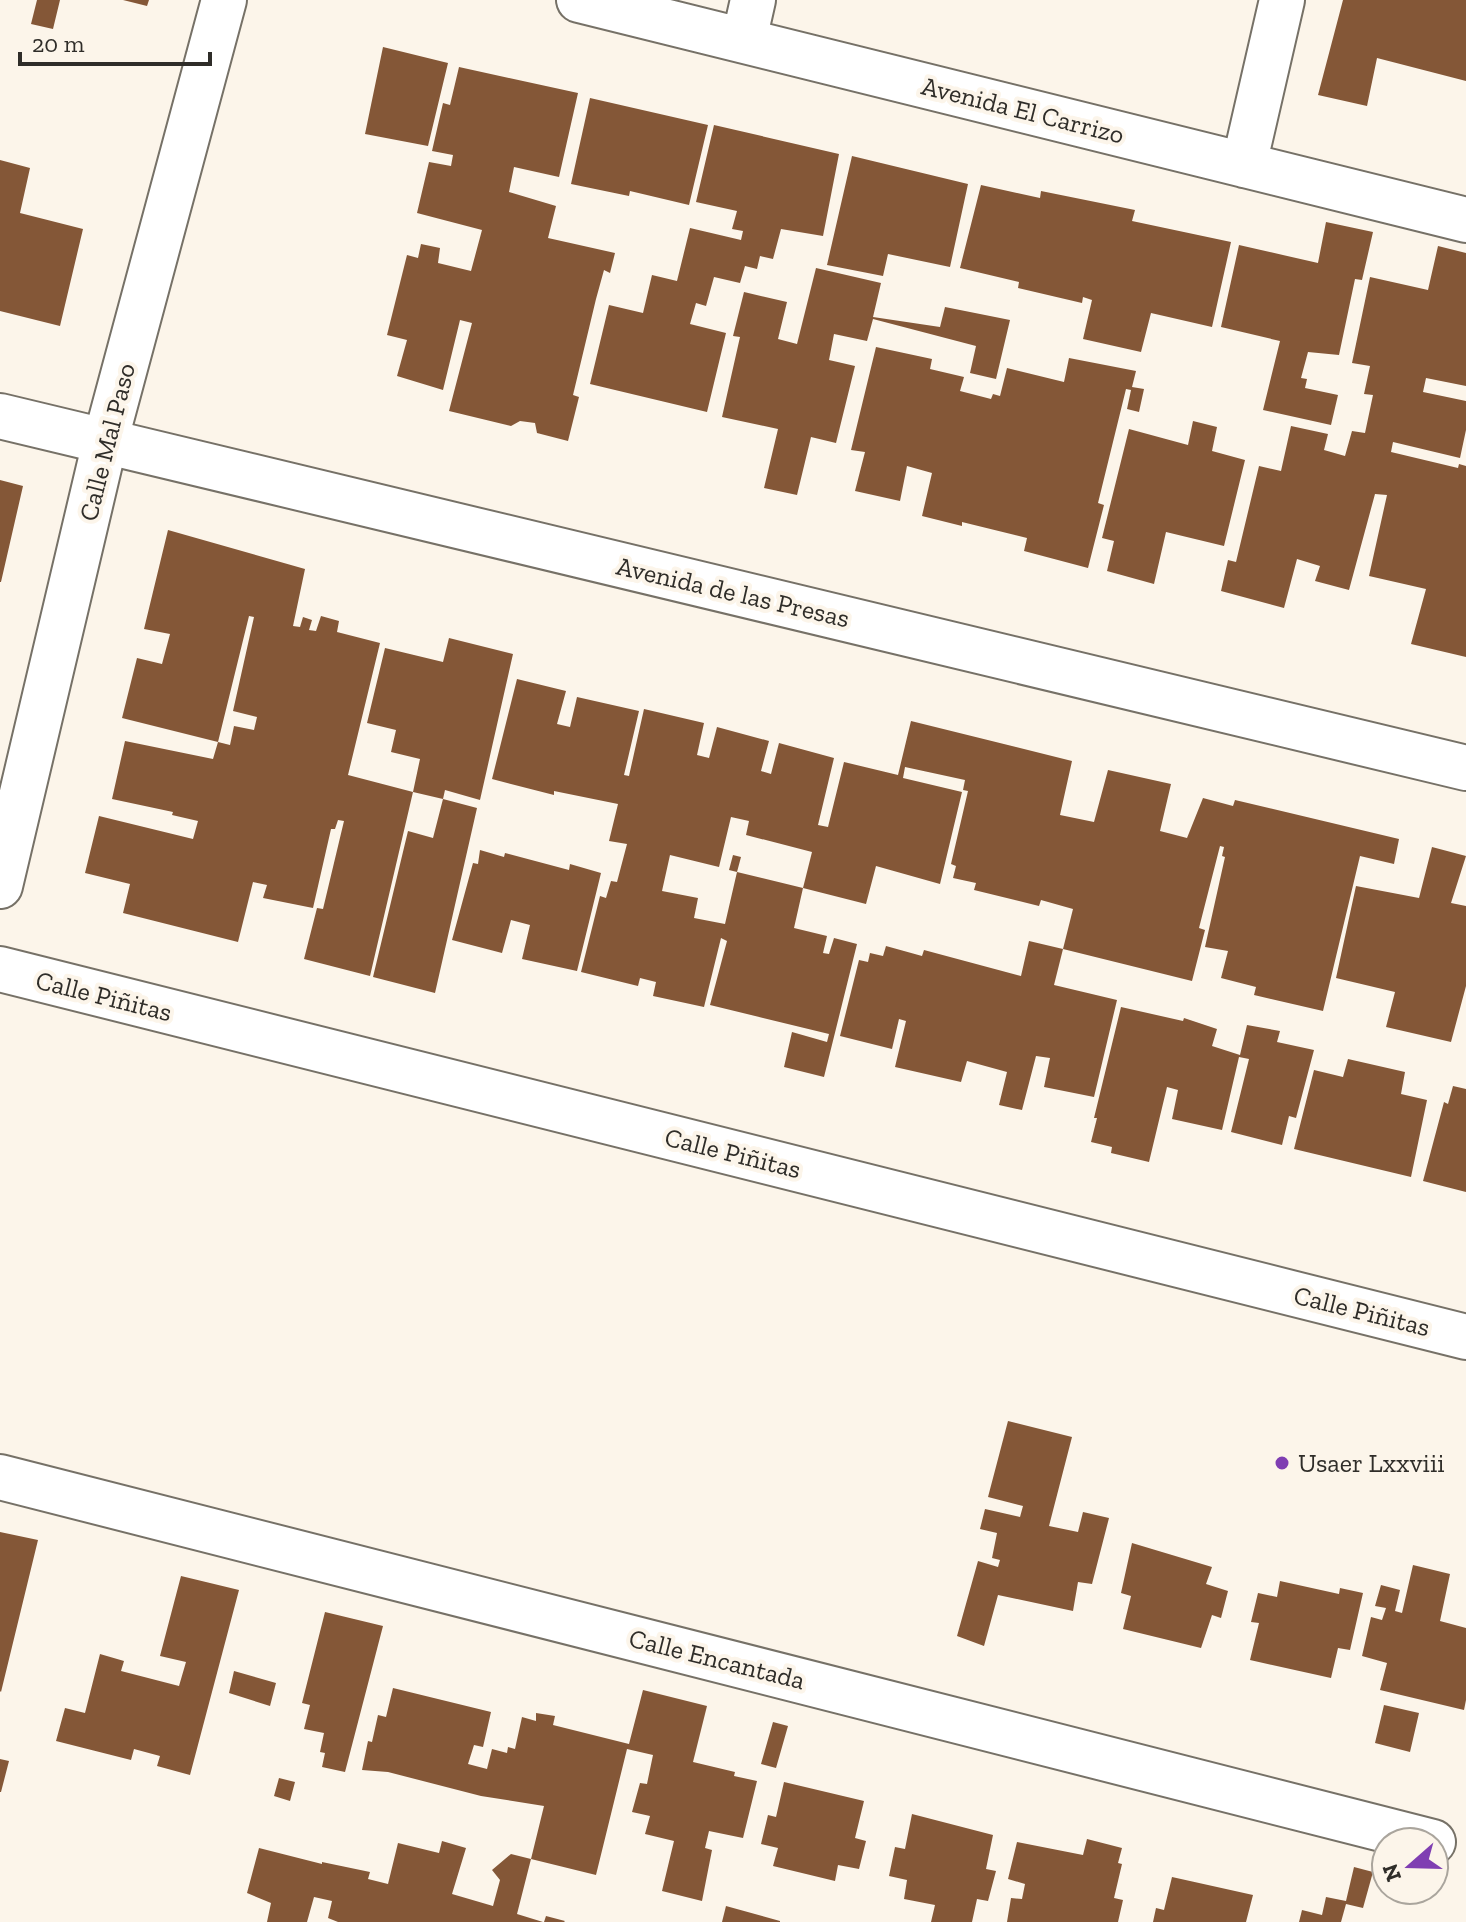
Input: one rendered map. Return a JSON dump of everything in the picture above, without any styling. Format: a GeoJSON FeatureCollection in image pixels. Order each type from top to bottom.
{"type":"FeatureCollection","features":[{"type":"Feature","properties":{"kind":"street","name":"Calle Mal Paso"},"geometry":{"type":"LineString","coordinates":[[0,886],[105,442],[224,0]]}},
{"type":"Feature","properties":{"kind":"street","name":"Avenida El Carrizo"},"geometry":{"type":"LineString","coordinates":[[579,0],[748,20],[1244,165],[1466,220]]}},
{"type":"Feature","properties":{"kind":"street"},"geometry":{"type":"LineString","coordinates":[[1244,165],[1282,0]]}},
{"type":"Feature","properties":{"kind":"street","name":"Avenida de las Presas"},"geometry":{"type":"LineString","coordinates":[[0,416],[1466,768]]}},
{"type":"Feature","properties":{"kind":"street","name":"Calle Piñitas"},"geometry":{"type":"LineString","coordinates":[[0,969],[1466,1337]]}},
{"type":"Feature","properties":{"kind":"street","name":"Calle Encantada"},"geometry":{"type":"LineString","coordinates":[[0,1477],[1371,1826]]}},
{"type":"Feature","properties":{"kind":"building"},"geometry":{"type":"Polygon","coordinates":[[[37,0],[60,0],[53,29],[31,24],[37,0]]]}},
{"type":"Feature","properties":{"kind":"building"},"geometry":{"type":"Polygon","coordinates":[[[123,0],[149,0],[147,6],[123,0]]]}},
{"type":"Feature","properties":{"kind":"building"},"geometry":{"type":"Polygon","coordinates":[[[1343,0],[1466,0],[1466,81],[1377,58],[1367,106],[1318,95],[1343,0]]]}},
{"type":"Feature","properties":{"kind":"building"},"geometry":{"type":"Polygon","coordinates":[[[383,47],[448,63],[428,146],[365,134],[383,47]]]}},
{"type":"Feature","properties":{"kind":"building"},"geometry":{"type":"Polygon","coordinates":[[[459,67],[578,93],[559,177],[514,167],[509,192],[556,206],[548,238],[615,253],[610,273],[604,270],[596,299],[573,395],[579,397],[568,441],[537,433],[535,423],[520,421],[511,426],[449,411],[472,323],[460,320],[443,390],[397,376],[407,340],[387,335],[407,255],[418,258],[421,244],[440,248],[438,263],[471,271],[482,230],[417,213],[429,162],[451,166],[453,155],[432,151],[443,103],[450,105],[459,67]]]}},
{"type":"Feature","properties":{"kind":"building"},"geometry":{"type":"Polygon","coordinates":[[[590,98],[708,125],[689,205],[630,191],[629,196],[571,184],[590,98]]]}},
{"type":"Feature","properties":{"kind":"building"},"geometry":{"type":"Polygon","coordinates":[[[714,125],[839,154],[823,236],[781,229],[773,259],[760,256],[757,269],[745,266],[740,283],[714,277],[706,306],[696,303],[690,324],[726,333],[707,412],[590,384],[609,305],[643,313],[652,275],[677,281],[690,228],[741,240],[743,231],[732,229],[737,211],[696,202],[714,125]]]}},
{"type":"Feature","properties":{"kind":"building"},"geometry":{"type":"Polygon","coordinates":[[[852,156],[968,184],[950,267],[888,254],[883,276],[827,265],[852,156]]]}},
{"type":"Feature","properties":{"kind":"building"},"geometry":{"type":"Polygon","coordinates":[[[0,160],[30,168],[20,213],[83,229],[60,326],[0,311],[0,160]]]}},
{"type":"Feature","properties":{"kind":"building"},"geometry":{"type":"Polygon","coordinates":[[[981,185],[1040,198],[1041,191],[1135,210],[1132,221],[1231,242],[1212,327],[1151,313],[1141,352],[1083,339],[1092,300],[1083,297],[1082,303],[1018,288],[1019,282],[960,268],[981,185]]]}},
{"type":"Feature","properties":{"kind":"building"},"geometry":{"type":"Polygon","coordinates":[[[1326,222],[1373,232],[1362,280],[1355,279],[1339,355],[1308,352],[1301,378],[1307,379],[1305,388],[1338,395],[1331,425],[1263,410],[1280,341],[1221,327],[1239,245],[1318,263],[1326,222]]]}},
{"type":"Feature","properties":{"kind":"building"},"geometry":{"type":"Polygon","coordinates":[[[1438,246],[1466,253],[1466,386],[1426,378],[1423,392],[1466,401],[1466,430],[1460,458],[1393,442],[1391,452],[1458,468],[1459,464],[1466,466],[1466,657],[1411,644],[1426,589],[1369,576],[1387,495],[1375,494],[1349,590],[1315,581],[1320,566],[1297,559],[1284,608],[1221,591],[1228,560],[1236,562],[1259,466],[1281,471],[1291,426],[1328,434],[1324,450],[1345,456],[1352,431],[1365,433],[1373,395],[1364,394],[1370,366],[1352,363],[1370,277],[1428,290],[1438,246]]]}},
{"type":"Feature","properties":{"kind":"building"},"geometry":{"type":"Polygon","coordinates":[[[816,268],[881,283],[873,317],[940,327],[945,307],[1010,320],[996,379],[970,373],[976,346],[873,319],[867,341],[834,334],[829,360],[855,366],[836,443],[811,437],[797,495],[764,488],[778,429],[722,417],[740,337],[733,336],[744,292],[787,302],[778,339],[797,344],[816,268]]]}},
{"type":"Feature","properties":{"kind":"building"},"geometry":{"type":"Polygon","coordinates":[[[876,347],[932,359],[930,369],[964,377],[960,391],[991,399],[993,394],[1000,396],[1007,368],[1064,382],[1069,358],[1136,371],[1132,387],[1144,389],[1139,412],[1127,409],[1131,390],[1126,389],[1098,503],[1104,505],[1088,568],[1024,551],[1027,538],[922,516],[932,473],[907,466],[900,501],[855,491],[865,452],[851,450],[876,347]]]}},
{"type":"Feature","properties":{"kind":"building"},"geometry":{"type":"Polygon","coordinates":[[[1193,421],[1217,427],[1212,451],[1245,460],[1224,546],[1166,532],[1154,584],[1107,571],[1114,541],[1102,538],[1129,429],[1188,445],[1193,421]]]}},
{"type":"Feature","properties":{"kind":"building"},"geometry":{"type":"Polygon","coordinates":[[[0,480],[23,486],[1,582],[0,582],[0,480]]]}},
{"type":"Feature","properties":{"kind":"building"},"geometry":{"type":"Polygon","coordinates":[[[168,530],[305,569],[293,626],[300,627],[303,617],[312,620],[309,630],[316,631],[321,616],[339,621],[337,632],[380,643],[348,775],[413,792],[370,976],[304,959],[317,908],[323,909],[344,821],[338,820],[335,829],[331,829],[313,908],[263,898],[267,885],[253,882],[238,942],[123,913],[130,884],[85,873],[99,816],[193,839],[198,821],[172,815],[173,812],[112,799],[125,741],[213,759],[218,742],[122,718],[137,658],[162,664],[170,634],[144,629],[168,530]],[[249,616],[218,742],[230,745],[234,726],[254,730],[257,717],[233,711],[254,617],[249,616]]]}},
{"type":"Feature","properties":{"kind":"building"},"geometry":{"type":"Polygon","coordinates":[[[449,638],[513,654],[480,800],[445,790],[443,799],[413,792],[420,759],[391,752],[396,730],[367,723],[385,648],[443,662],[449,638]]]}},
{"type":"Feature","properties":{"kind":"building"},"geometry":{"type":"Polygon","coordinates":[[[517,679],[566,691],[557,724],[570,727],[577,697],[639,711],[624,775],[629,776],[644,709],[704,723],[697,755],[709,758],[717,727],[769,741],[761,771],[771,774],[779,743],[834,758],[818,825],[828,827],[844,762],[898,775],[911,721],[1072,761],[1060,815],[1094,822],[1108,770],[1171,784],[1160,831],[1187,838],[1203,798],[1233,806],[1235,800],[1399,839],[1394,864],[1360,856],[1323,1011],[1254,995],[1256,987],[1221,978],[1228,951],[1205,947],[1225,857],[1222,856],[1224,847],[1220,846],[1199,928],[1205,930],[1192,981],[1063,949],[1073,909],[1041,900],[1039,906],[974,890],[976,883],[953,878],[956,866],[951,864],[968,791],[963,790],[965,780],[905,767],[903,778],[962,792],[940,884],[876,866],[866,904],[803,888],[794,928],[827,936],[823,953],[829,954],[834,938],[857,944],[824,1077],[784,1067],[792,1032],[827,1042],[829,1034],[710,1005],[727,941],[721,938],[704,1007],[653,996],[656,982],[640,978],[638,986],[581,972],[600,896],[606,898],[611,881],[617,882],[627,844],[609,841],[618,804],[554,791],[554,795],[492,779],[517,679]],[[731,817],[719,867],[670,855],[662,891],[698,898],[694,918],[725,924],[737,872],[803,888],[812,852],[746,835],[749,821],[731,817]]]}},
{"type":"Feature","properties":{"kind":"building"},"geometry":{"type":"Polygon","coordinates":[[[443,799],[477,808],[435,993],[373,977],[408,831],[433,838],[443,799]]]}},
{"type":"Feature","properties":{"kind":"building"},"geometry":{"type":"Polygon","coordinates":[[[1432,847],[1466,856],[1451,903],[1466,906],[1466,986],[1451,1042],[1386,1027],[1395,992],[1336,978],[1356,886],[1419,898],[1432,847]]]}},
{"type":"Feature","properties":{"kind":"building"},"geometry":{"type":"Polygon","coordinates":[[[480,850],[504,857],[505,853],[569,870],[570,864],[601,873],[577,971],[522,959],[530,925],[511,920],[502,953],[452,940],[473,863],[478,864],[480,850]]]}},
{"type":"Feature","properties":{"kind":"building"},"geometry":{"type":"Polygon","coordinates":[[[733,855],[741,857],[737,872],[729,870],[733,855]]]}},
{"type":"Feature","properties":{"kind":"building"},"geometry":{"type":"Polygon","coordinates":[[[1029,941],[1063,949],[1054,985],[1117,1000],[1094,1097],[1044,1087],[1050,1058],[1036,1056],[1022,1110],[999,1105],[1007,1072],[967,1061],[961,1082],[895,1067],[906,1021],[899,1019],[892,1049],[840,1036],[859,960],[868,962],[870,953],[883,956],[886,946],[922,956],[924,950],[1021,976],[1029,941]]]}},
{"type":"Feature","properties":{"kind":"building"},"geometry":{"type":"Polygon","coordinates":[[[1121,1007],[1183,1021],[1184,1018],[1217,1029],[1212,1046],[1240,1055],[1247,1025],[1280,1031],[1277,1042],[1314,1050],[1296,1118],[1289,1116],[1282,1145],[1231,1132],[1249,1059],[1239,1057],[1222,1130],[1172,1119],[1178,1090],[1167,1087],[1149,1162],[1111,1153],[1112,1147],[1091,1142],[1121,1007]]]}},
{"type":"Feature","properties":{"kind":"building"},"geometry":{"type":"Polygon","coordinates":[[[1348,1059],[1405,1072],[1401,1094],[1427,1100],[1411,1177],[1294,1149],[1314,1070],[1343,1077],[1348,1059]]]}},
{"type":"Feature","properties":{"kind":"building"},"geometry":{"type":"Polygon","coordinates":[[[1453,1086],[1466,1089],[1466,1192],[1423,1181],[1444,1102],[1448,1104],[1453,1086]]]}},
{"type":"Feature","properties":{"kind":"building"},"geometry":{"type":"Polygon","coordinates":[[[1008,1421],[1072,1437],[1049,1526],[1078,1532],[1083,1512],[1109,1518],[1092,1584],[1078,1582],[1073,1611],[998,1595],[984,1646],[957,1636],[978,1561],[998,1567],[1000,1560],[992,1558],[997,1533],[980,1529],[985,1509],[1020,1517],[1023,1506],[988,1497],[1008,1421]]]}},
{"type":"Feature","properties":{"kind":"building"},"geometry":{"type":"Polygon","coordinates":[[[0,1532],[38,1540],[1,1692],[0,1691],[0,1532]]]}},
{"type":"Feature","properties":{"kind":"building"},"geometry":{"type":"Polygon","coordinates":[[[1132,1543],[1212,1567],[1206,1584],[1228,1591],[1221,1618],[1212,1615],[1201,1648],[1123,1629],[1131,1596],[1121,1593],[1132,1543]]]}},
{"type":"Feature","properties":{"kind":"building"},"geometry":{"type":"Polygon","coordinates":[[[1413,1565],[1450,1574],[1440,1621],[1466,1628],[1464,1710],[1380,1690],[1387,1663],[1362,1656],[1371,1617],[1382,1620],[1386,1608],[1375,1606],[1381,1585],[1400,1590],[1395,1611],[1402,1613],[1413,1565]]]}},
{"type":"Feature","properties":{"kind":"building"},"geometry":{"type":"Polygon","coordinates":[[[181,1576],[239,1590],[190,1775],[157,1766],[160,1756],[134,1749],[131,1760],[56,1741],[65,1708],[85,1713],[100,1654],[124,1661],[121,1671],[179,1686],[186,1662],[160,1656],[181,1576]]]}},
{"type":"Feature","properties":{"kind":"building"},"geometry":{"type":"Polygon","coordinates":[[[1280,1581],[1339,1594],[1340,1588],[1363,1593],[1350,1650],[1338,1648],[1331,1678],[1250,1660],[1259,1623],[1251,1622],[1258,1593],[1277,1597],[1280,1581]]]}},
{"type":"Feature","properties":{"kind":"building"},"geometry":{"type":"Polygon","coordinates":[[[325,1612],[383,1626],[345,1772],[322,1767],[325,1753],[320,1752],[324,1733],[304,1729],[310,1705],[302,1703],[325,1612]]]}},
{"type":"Feature","properties":{"kind":"building"},"geometry":{"type":"Polygon","coordinates":[[[234,1671],[276,1683],[270,1706],[229,1693],[234,1671]]]}},
{"type":"Feature","properties":{"kind":"building"},"geometry":{"type":"Polygon","coordinates":[[[393,1688],[491,1712],[483,1747],[474,1745],[468,1764],[487,1769],[492,1749],[507,1753],[508,1747],[515,1749],[522,1717],[536,1721],[536,1713],[555,1716],[553,1725],[629,1744],[643,1690],[707,1706],[693,1762],[757,1781],[743,1838],[709,1831],[705,1848],[712,1850],[702,1901],[662,1891],[674,1841],[645,1834],[650,1816],[632,1812],[640,1783],[647,1784],[653,1755],[627,1749],[596,1875],[531,1859],[544,1806],[481,1796],[388,1772],[362,1770],[368,1741],[372,1742],[378,1715],[386,1717],[393,1688]]]}},
{"type":"Feature","properties":{"kind":"building"},"geometry":{"type":"Polygon","coordinates":[[[1384,1705],[1419,1713],[1410,1752],[1375,1743],[1384,1705]]]}},
{"type":"Feature","properties":{"kind":"building"},"geometry":{"type":"Polygon","coordinates":[[[773,1722],[788,1726],[776,1768],[761,1764],[773,1722]]]}},
{"type":"Feature","properties":{"kind":"building"},"geometry":{"type":"Polygon","coordinates":[[[0,1759],[9,1761],[1,1792],[0,1792],[0,1759]]]}},
{"type":"Feature","properties":{"kind":"building"},"geometry":{"type":"Polygon","coordinates":[[[279,1778],[295,1782],[290,1801],[274,1796],[279,1778]]]}},
{"type":"Feature","properties":{"kind":"building"},"geometry":{"type":"Polygon","coordinates":[[[784,1782],[864,1801],[855,1838],[866,1841],[859,1869],[838,1865],[835,1881],[773,1866],[778,1848],[761,1844],[768,1815],[776,1817],[784,1782]]]}},
{"type":"Feature","properties":{"kind":"building"},"geometry":{"type":"Polygon","coordinates":[[[912,1814],[993,1835],[986,1869],[996,1871],[988,1901],[977,1899],[972,1922],[931,1922],[935,1905],[904,1899],[907,1880],[889,1876],[895,1847],[905,1849],[912,1814]]]}},
{"type":"Feature","properties":{"kind":"building"},"geometry":{"type":"Polygon","coordinates":[[[1087,1839],[1122,1848],[1118,1863],[1122,1864],[1114,1898],[1123,1900],[1118,1922],[1007,1922],[1011,1898],[1022,1899],[1025,1884],[1008,1879],[1017,1842],[1083,1855],[1087,1839]]]}},
{"type":"Feature","properties":{"kind":"building"},"geometry":{"type":"Polygon","coordinates":[[[442,1841],[466,1848],[452,1894],[493,1906],[500,1880],[492,1870],[511,1854],[531,1859],[517,1914],[543,1922],[338,1922],[328,1918],[332,1901],[314,1897],[307,1922],[267,1922],[271,1903],[247,1893],[259,1848],[370,1872],[368,1879],[388,1884],[398,1843],[439,1853],[442,1841]]]}},
{"type":"Feature","properties":{"kind":"building"},"geometry":{"type":"Polygon","coordinates":[[[1354,1867],[1370,1871],[1363,1908],[1346,1904],[1341,1922],[1299,1922],[1302,1910],[1322,1915],[1326,1897],[1346,1901],[1354,1867]]]}},
{"type":"Feature","properties":{"kind":"building"},"geometry":{"type":"Polygon","coordinates":[[[1172,1877],[1253,1895],[1246,1922],[1153,1922],[1156,1908],[1164,1910],[1172,1877]]]}},
{"type":"Feature","properties":{"kind":"building"},"geometry":{"type":"Polygon","coordinates":[[[726,1906],[780,1921],[780,1922],[722,1922],[726,1906]]]}},
{"type":"Feature","properties":{"kind":"building"},"geometry":{"type":"Polygon","coordinates":[[[546,1916],[565,1921],[544,1922],[546,1916]]]}},
{"type":"Feature","properties":{"kind":"place","name":"Usaer Lxxviii"},"geometry":{"type":"Point","coordinates":[1282,1463]}}]}
